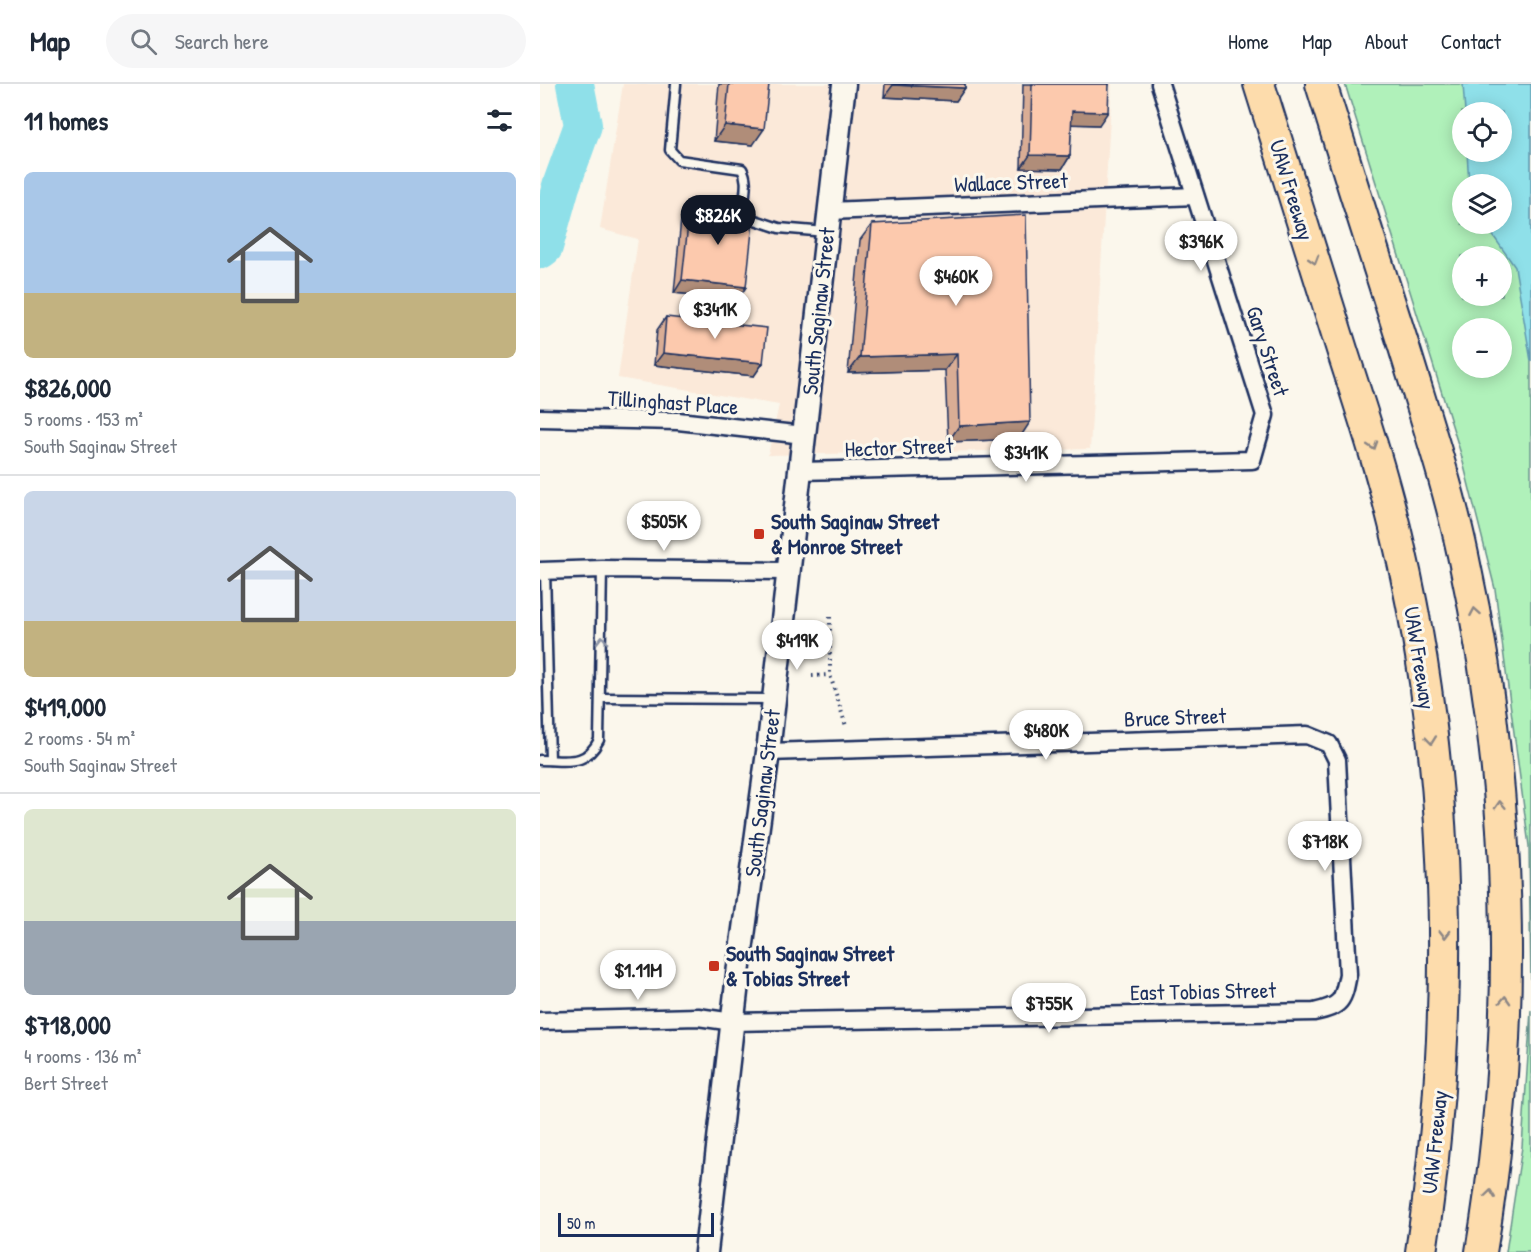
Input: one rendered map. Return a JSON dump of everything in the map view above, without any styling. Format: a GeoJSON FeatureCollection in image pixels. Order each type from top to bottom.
{"type":"FeatureCollection","features":[{"type":"Feature","properties":{"kind":"highway","name":"UAW Freeway"},"geometry":{"type":"LineString","coordinates":[[1259,84],[1382,476],[1403,560],[1427,695],[1443,872],[1444,990],[1440,1101],[1421,1252]]}},
{"type":"Feature","properties":{"kind":"highway"},"geometry":{"type":"LineString","coordinates":[[1321,84],[1441,467],[1463,552],[1487,685],[1498,784],[1504,874],[1505,987],[1497,1122],[1481,1252]]}},
{"type":"Feature","properties":{"kind":"main road","name":"South Saginaw Street"},"geometry":{"type":"LineString","coordinates":[[706,1252],[768,752],[844,84]]}},
{"type":"Feature","properties":{"kind":"street","name":"Gary Street"},"geometry":{"type":"LineString","coordinates":[[1160,84],[1265,415],[1252,460]]}},
{"type":"Feature","properties":{"kind":"street","name":"Wallace Street"},"geometry":{"type":"LineString","coordinates":[[828,221],[1195,196]]}},
{"type":"Feature","properties":{"kind":"street","name":"Tillinghast Place"},"geometry":{"type":"LineString","coordinates":[[540,418],[678,421],[804,435]]}},
{"type":"Feature","properties":{"kind":"street","name":"Hector Street"},"geometry":{"type":"LineString","coordinates":[[800,471],[1252,460]]}},
{"type":"Feature","properties":{"kind":"street"},"geometry":{"type":"LineString","coordinates":[[543,571],[602,569],[787,571]]}},
{"type":"Feature","properties":{"kind":"street","name":"Bruce Street"},"geometry":{"type":"LineString","coordinates":[[768,752],[1307,735],[1329,744],[1337,760],[1348,974],[1344,996]]}},
{"type":"Feature","properties":{"kind":"street","name":"East Tobias Street"},"geometry":{"type":"LineString","coordinates":[[540,1021],[698,1017],[733,1022],[1314,1011],[1335,1007],[1344,996]]}},
{"type":"Feature","properties":{"kind":"lane"},"geometry":{"type":"LineString","coordinates":[[676,84],[670,150],[680,160],[742,169],[747,177],[743,210],[746,217],[779,228],[828,221]]}},
{"type":"Feature","properties":{"kind":"lane"},"geometry":{"type":"LineString","coordinates":[[540,760],[584,759],[592,754],[599,740],[602,698],[602,569]]}},
{"type":"Feature","properties":{"kind":"lane"},"geometry":{"type":"LineString","coordinates":[[543,571],[550,760]]}},
{"type":"Feature","properties":{"kind":"lane"},"geometry":{"type":"LineString","coordinates":[[602,698],[774,699]]}},
{"type":"Feature","properties":{"kind":"path"},"geometry":{"type":"LineString","coordinates":[[830,617],[830,675],[846,726]]}},
{"type":"Feature","properties":{"kind":"path"},"geometry":{"type":"LineString","coordinates":[[812,676],[830,675]]}},
{"type":"Feature","properties":{"kind":"shaded area"},"geometry":{"type":"Polygon","coordinates":[[[623,84],[1112,84],[1090,449],[768,455],[779,405],[618,378],[638,239],[600,229],[623,84]]]}},
{"type":"Feature","properties":{"kind":"green space"},"geometry":{"type":"Polygon","coordinates":[[[1345,84],[1531,84],[1531,983],[1529,846],[1495,589],[1461,454],[1345,84]]]}},
{"type":"Feature","properties":{"kind":"green space"},"geometry":{"type":"Polygon","coordinates":[[[1531,1010],[1531,1252],[1506,1252],[1522,1147],[1531,1010]]]}},
{"type":"Feature","properties":{"kind":"water"},"geometry":{"type":"Polygon","coordinates":[[[1463,84],[1531,84],[1531,361],[1515,267],[1512,263],[1512,246],[1500,246],[1492,234],[1512,234],[1512,174],[1468,174],[1468,162],[1512,162],[1512,102],[1464,102],[1463,84]]]}},
{"type":"Feature","properties":{"kind":"building"},"geometry":{"type":"Polygon","coordinates":[[[729,84],[769,84],[764,129],[725,125],[729,84]]]}},
{"type":"Feature","properties":{"kind":"building"},"geometry":{"type":"Polygon","coordinates":[[[965,84],[965,88],[893,85],[965,84]]]}},
{"type":"Feature","properties":{"kind":"building"},"geometry":{"type":"Polygon","coordinates":[[[1032,84],[1109,84],[1108,112],[1072,111],[1070,156],[1030,155],[1032,84]]]}},
{"type":"Feature","properties":{"kind":"building"},"geometry":{"type":"Polygon","coordinates":[[[690,206],[754,212],[746,287],[682,280],[690,206]]]}},
{"type":"Feature","properties":{"kind":"building"},"geometry":{"type":"Polygon","coordinates":[[[1026,215],[1030,422],[959,426],[957,354],[860,357],[872,224],[1026,215]]]}},
{"type":"Feature","properties":{"kind":"building"},"geometry":{"type":"Polygon","coordinates":[[[666,317],[767,328],[763,363],[663,353],[666,317]]]}},
{"type":"Feature","properties":{"kind":"waterway"},"geometry":{"type":"LineString","coordinates":[[540,250],[544,247],[561,186],[583,125],[575,84]]}},
{"type":"Feature","properties":{"kind":"place","name":"South Saginaw Street & Monroe Street"},"geometry":{"type":"Point","coordinates":[759,534]}},
{"type":"Feature","properties":{"kind":"place","name":"South Saginaw Street & Tobias Street"},"geometry":{"type":"Point","coordinates":[714,966]}}]}
